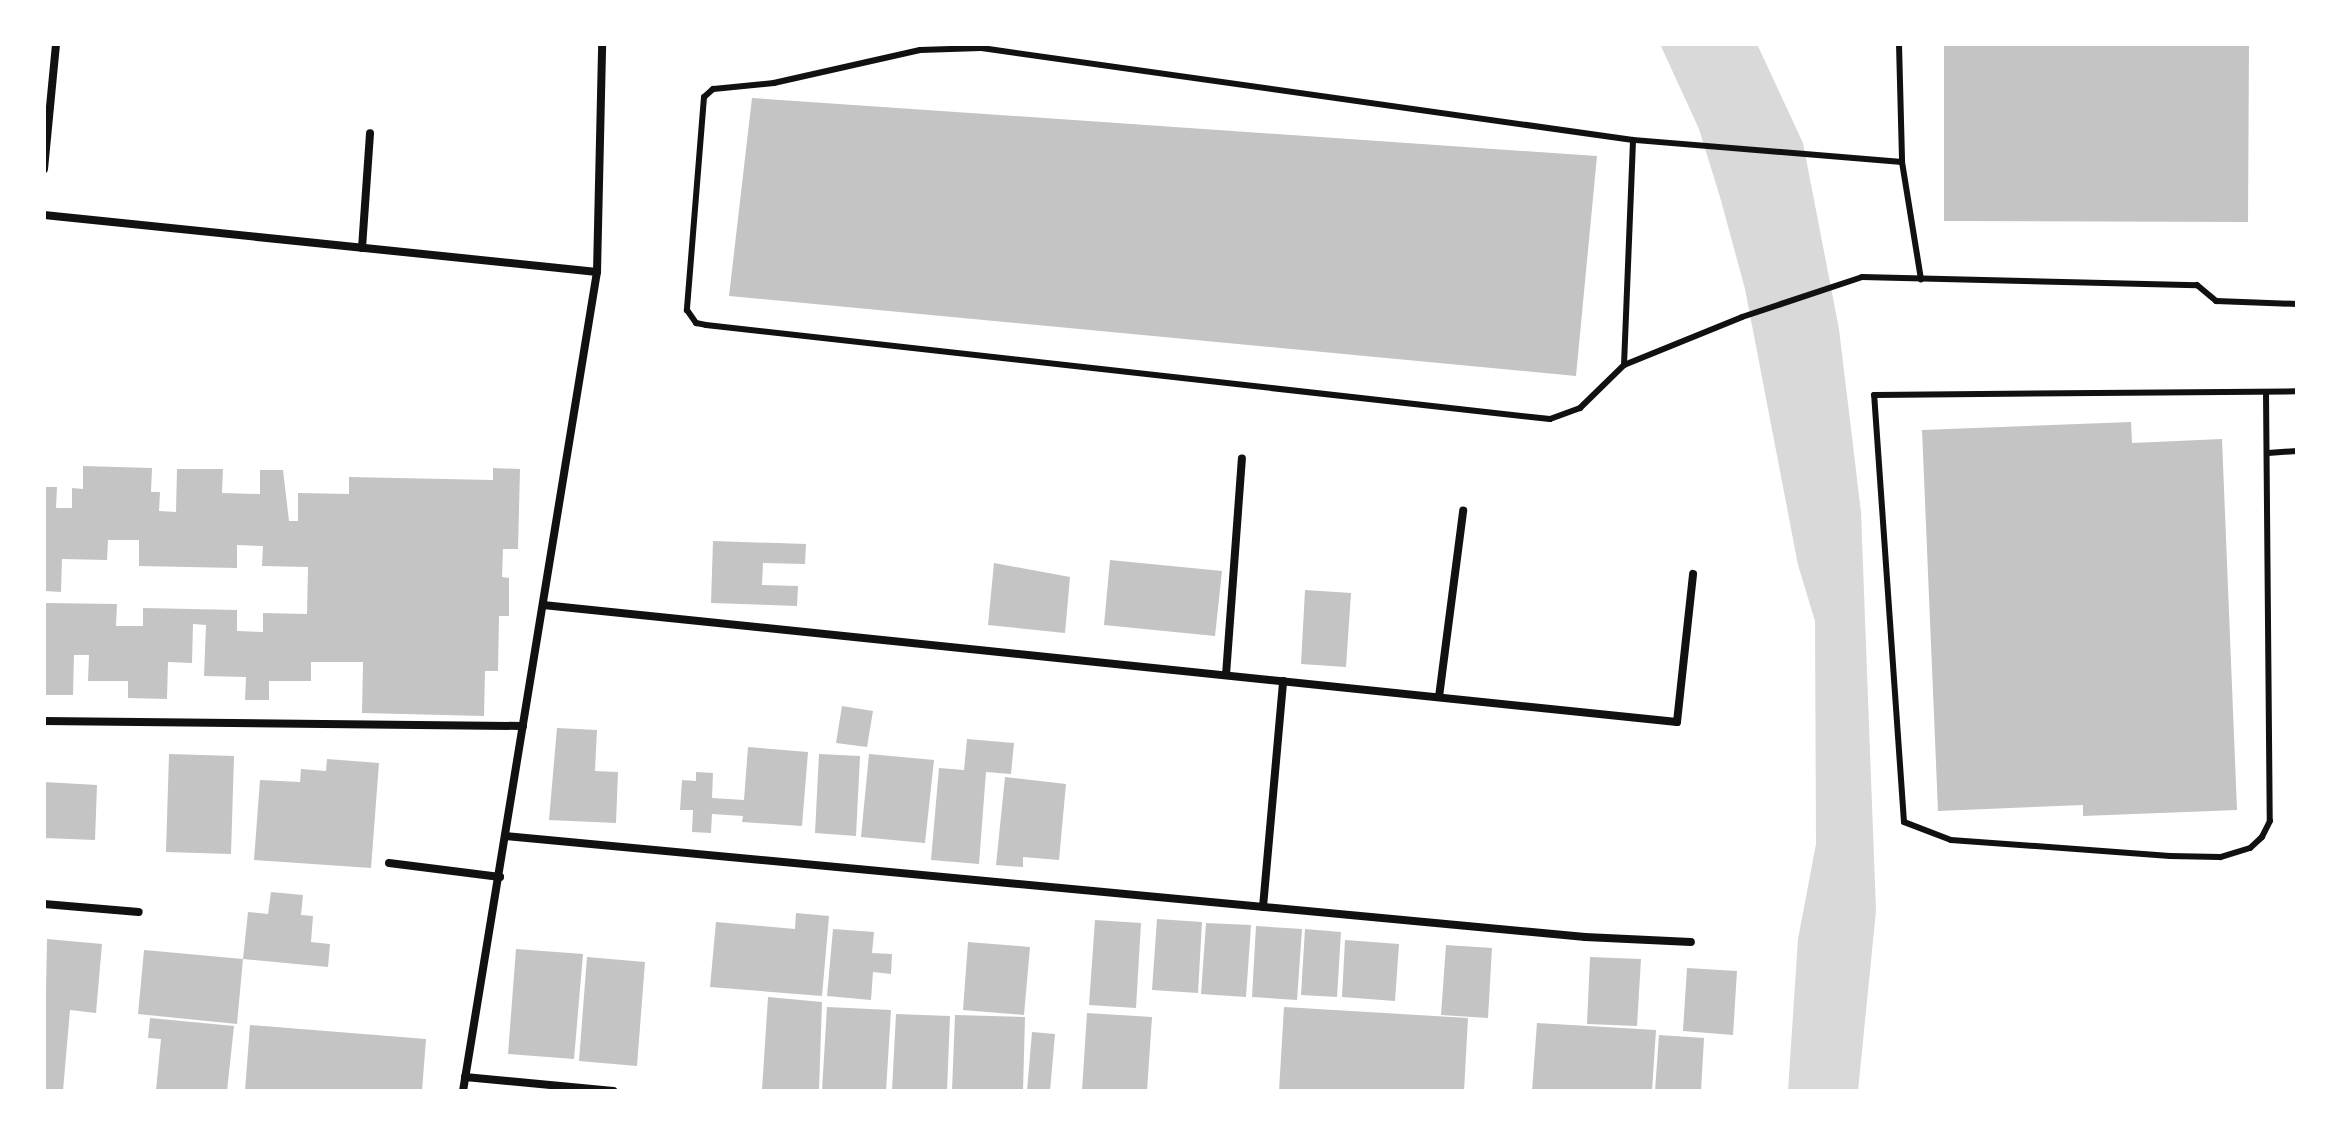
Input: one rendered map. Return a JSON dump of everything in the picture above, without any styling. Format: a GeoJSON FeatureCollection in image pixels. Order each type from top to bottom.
{"type":"FeatureCollection","features":[{"type":"Feature","properties":{"kind":"street"},"geometry":{"type":"LineString","coordinates":[[44,169],[56,44]]}},
{"type":"Feature","properties":{"kind":"street"},"geometry":{"type":"LineString","coordinates":[[463,1091],[597,272],[602,44]]}},
{"type":"Feature","properties":{"kind":"street"},"geometry":{"type":"LineString","coordinates":[[362,248],[370,133]]}},
{"type":"Feature","properties":{"kind":"street"},"geometry":{"type":"LineString","coordinates":[[44,215],[597,272]]}},
{"type":"Feature","properties":{"kind":"street"},"geometry":{"type":"LineString","coordinates":[[1226,675],[1242,459]]}},
{"type":"Feature","properties":{"kind":"street"},"geometry":{"type":"LineString","coordinates":[[1439,697],[1463,511]]}},
{"type":"Feature","properties":{"kind":"street"},"geometry":{"type":"LineString","coordinates":[[543,605],[1677,722],[1693,574]]}},
{"type":"Feature","properties":{"kind":"street"},"geometry":{"type":"LineString","coordinates":[[1263,907],[1283,681]]}},
{"type":"Feature","properties":{"kind":"street"},"geometry":{"type":"LineString","coordinates":[[44,721],[523,726]]}},
{"type":"Feature","properties":{"kind":"street"},"geometry":{"type":"LineString","coordinates":[[506,836],[1585,937],[1691,942]]}},
{"type":"Feature","properties":{"kind":"street"},"geometry":{"type":"LineString","coordinates":[[389,863],[500,877]]}},
{"type":"Feature","properties":{"kind":"street"},"geometry":{"type":"LineString","coordinates":[[44,904],[139,912]]}},
{"type":"Feature","properties":{"kind":"street"},"geometry":{"type":"LineString","coordinates":[[465,1077],[613,1091]]}},
{"type":"Feature","properties":{"kind":"lane"},"geometry":{"type":"LineString","coordinates":[[1899,44],[1902,162],[1921,279]]}},
{"type":"Feature","properties":{"kind":"lane"},"geometry":{"type":"LineString","coordinates":[[1902,162],[1812,158],[1633,140],[981,48],[920,50],[774,83],[713,89],[704,97],[687,310],[690,318],[706,325],[1550,419],[1580,408],[1624,365],[1742,317],[1862,277],[2197,285],[2216,301],[2297,304]]}},
{"type":"Feature","properties":{"kind":"lane"},"geometry":{"type":"LineString","coordinates":[[1624,365],[1633,140]]}},
{"type":"Feature","properties":{"kind":"lane"},"geometry":{"type":"LineString","coordinates":[[2266,393],[2270,821],[2262,837],[2250,848],[2220,857],[2170,856],[1951,840],[1904,822],[1874,395],[2297,391]]}},
{"type":"Feature","properties":{"kind":"lane"},"geometry":{"type":"LineString","coordinates":[[2268,453],[2297,451]]}},
{"type":"Feature","properties":{"kind":"shaded area"},"geometry":{"type":"Polygon","coordinates":[[[1660,44],[1757,44],[1803,143],[1839,329],[1861,512],[1876,911],[1858,1091],[1788,1091],[1798,939],[1816,844],[1815,621],[1798,565],[1745,289],[1699,129],[1660,44]]]}},
{"type":"Feature","properties":{"kind":"building"},"geometry":{"type":"Polygon","coordinates":[[[1944,44],[2249,44],[2248,222],[1944,221],[1944,44]]]}},
{"type":"Feature","properties":{"kind":"building"},"geometry":{"type":"Polygon","coordinates":[[[752,98],[1597,156],[1576,376],[729,296],[752,98]]]}},
{"type":"Feature","properties":{"kind":"building"},"geometry":{"type":"Polygon","coordinates":[[[2131,422],[2132,443],[2222,439],[2237,810],[2083,816],[2083,805],[1938,811],[1922,430],[2131,422]]]}},
{"type":"Feature","properties":{"kind":"building"},"geometry":{"type":"Polygon","coordinates":[[[83,466],[152,468],[151,492],[160,492],[159,511],[176,512],[177,469],[223,469],[222,493],[260,494],[260,470],[283,470],[289,521],[298,521],[298,493],[349,494],[349,477],[493,480],[493,468],[520,469],[518,549],[503,549],[502,577],[509,578],[509,616],[499,616],[498,671],[485,671],[484,716],[362,713],[363,662],[311,662],[311,681],[269,681],[269,700],[245,700],[246,677],[204,676],[206,625],[193,624],[192,663],[168,662],[167,699],[128,698],[128,681],[88,681],[89,655],[74,655],[73,695],[44,695],[44,603],[117,604],[116,626],[143,626],[143,608],[237,610],[237,631],[263,632],[263,613],[307,614],[308,567],[262,566],[263,546],[237,545],[237,568],[139,566],[139,540],[108,540],[107,560],[62,559],[61,592],[44,591],[44,487],[57,487],[56,508],[72,508],[72,488],[83,489],[83,466]]]}},
{"type":"Feature","properties":{"kind":"building"},"geometry":{"type":"Polygon","coordinates":[[[713,541],[806,544],[805,564],[763,563],[762,585],[798,586],[797,606],[711,603],[713,541]]]}},
{"type":"Feature","properties":{"kind":"building"},"geometry":{"type":"Polygon","coordinates":[[[1110,560],[1222,571],[1215,636],[1104,625],[1110,560]]]}},
{"type":"Feature","properties":{"kind":"building"},"geometry":{"type":"Polygon","coordinates":[[[994,563],[1070,577],[1065,633],[988,625],[994,563]]]}},
{"type":"Feature","properties":{"kind":"building"},"geometry":{"type":"Polygon","coordinates":[[[1305,590],[1351,593],[1346,667],[1301,664],[1305,590]]]}},
{"type":"Feature","properties":{"kind":"building"},"geometry":{"type":"Polygon","coordinates":[[[842,706],[873,711],[867,747],[836,743],[842,706]]]}},
{"type":"Feature","properties":{"kind":"building"},"geometry":{"type":"Polygon","coordinates":[[[557,728],[597,730],[595,771],[618,772],[616,823],[549,820],[557,728]]]}},
{"type":"Feature","properties":{"kind":"building"},"geometry":{"type":"Polygon","coordinates":[[[967,739],[1014,743],[1011,774],[986,772],[979,864],[931,860],[939,768],[964,770],[967,739]]]}},
{"type":"Feature","properties":{"kind":"building"},"geometry":{"type":"Polygon","coordinates":[[[748,747],[808,752],[802,826],[742,822],[743,816],[712,814],[711,833],[692,832],[693,810],[680,810],[682,780],[696,781],[696,772],[713,773],[712,798],[744,800],[748,747]]]}},
{"type":"Feature","properties":{"kind":"building"},"geometry":{"type":"Polygon","coordinates":[[[169,754],[234,756],[231,854],[166,852],[169,754]]]}},
{"type":"Feature","properties":{"kind":"building"},"geometry":{"type":"Polygon","coordinates":[[[819,754],[860,756],[856,836],[815,833],[819,754]]]}},
{"type":"Feature","properties":{"kind":"building"},"geometry":{"type":"Polygon","coordinates":[[[869,754],[934,760],[925,843],[861,837],[869,754]]]}},
{"type":"Feature","properties":{"kind":"building"},"geometry":{"type":"Polygon","coordinates":[[[327,759],[379,763],[371,868],[254,860],[260,780],[300,782],[301,769],[326,771],[327,759]]]}},
{"type":"Feature","properties":{"kind":"building"},"geometry":{"type":"Polygon","coordinates":[[[1005,777],[1066,784],[1059,860],[1023,857],[1023,867],[996,865],[1005,777]]]}},
{"type":"Feature","properties":{"kind":"building"},"geometry":{"type":"Polygon","coordinates":[[[44,782],[97,785],[95,840],[44,838],[44,782]]]}},
{"type":"Feature","properties":{"kind":"building"},"geometry":{"type":"Polygon","coordinates":[[[271,892],[303,895],[301,915],[313,916],[311,942],[330,944],[328,967],[243,959],[248,912],[268,914],[271,892]]]}},
{"type":"Feature","properties":{"kind":"building"},"geometry":{"type":"Polygon","coordinates":[[[796,913],[829,916],[822,996],[710,987],[716,922],[795,929],[796,913]]]}},
{"type":"Feature","properties":{"kind":"building"},"geometry":{"type":"Polygon","coordinates":[[[1157,919],[1202,922],[1198,993],[1152,990],[1157,919]]]}},
{"type":"Feature","properties":{"kind":"building"},"geometry":{"type":"Polygon","coordinates":[[[1095,920],[1141,923],[1136,1008],[1089,1005],[1095,920]]]}},
{"type":"Feature","properties":{"kind":"building"},"geometry":{"type":"Polygon","coordinates":[[[1206,923],[1251,925],[1246,997],[1201,994],[1206,923]]]}},
{"type":"Feature","properties":{"kind":"building"},"geometry":{"type":"Polygon","coordinates":[[[1256,926],[1302,929],[1297,1000],[1252,997],[1256,926]]]}},
{"type":"Feature","properties":{"kind":"building"},"geometry":{"type":"Polygon","coordinates":[[[833,929],[874,932],[872,953],[892,954],[891,974],[873,972],[871,1000],[827,996],[833,929]]]}},
{"type":"Feature","properties":{"kind":"building"},"geometry":{"type":"Polygon","coordinates":[[[1305,929],[1341,932],[1337,997],[1301,995],[1305,929]]]}},
{"type":"Feature","properties":{"kind":"building"},"geometry":{"type":"Polygon","coordinates":[[[47,939],[102,944],[96,1013],[70,1010],[63,1091],[44,1091],[47,939]]]}},
{"type":"Feature","properties":{"kind":"building"},"geometry":{"type":"Polygon","coordinates":[[[1345,940],[1399,944],[1395,1001],[1342,997],[1345,940]]]}},
{"type":"Feature","properties":{"kind":"building"},"geometry":{"type":"Polygon","coordinates":[[[968,942],[1030,947],[1024,1015],[963,1010],[968,942]]]}},
{"type":"Feature","properties":{"kind":"building"},"geometry":{"type":"Polygon","coordinates":[[[1446,945],[1492,948],[1488,1018],[1441,1015],[1446,945]]]}},
{"type":"Feature","properties":{"kind":"building"},"geometry":{"type":"Polygon","coordinates":[[[516,949],[583,954],[574,1059],[508,1054],[516,949]]]}},
{"type":"Feature","properties":{"kind":"building"},"geometry":{"type":"Polygon","coordinates":[[[144,950],[243,959],[237,1024],[138,1014],[144,950]]]}},
{"type":"Feature","properties":{"kind":"building"},"geometry":{"type":"Polygon","coordinates":[[[587,957],[645,962],[637,1066],[579,1061],[587,957]]]}},
{"type":"Feature","properties":{"kind":"building"},"geometry":{"type":"Polygon","coordinates":[[[1590,957],[1641,959],[1637,1026],[1587,1024],[1590,957]]]}},
{"type":"Feature","properties":{"kind":"building"},"geometry":{"type":"Polygon","coordinates":[[[1687,968],[1737,971],[1733,1035],[1683,1031],[1687,968]]]}},
{"type":"Feature","properties":{"kind":"building"},"geometry":{"type":"Polygon","coordinates":[[[768,997],[822,1002],[819,1091],[762,1090],[768,997]]]}},
{"type":"Feature","properties":{"kind":"building"},"geometry":{"type":"Polygon","coordinates":[[[827,1007],[891,1010],[886,1091],[822,1091],[827,1007]]]}},
{"type":"Feature","properties":{"kind":"building"},"geometry":{"type":"Polygon","coordinates":[[[1284,1007],[1468,1018],[1464,1091],[1279,1091],[1284,1007]]]}},
{"type":"Feature","properties":{"kind":"building"},"geometry":{"type":"Polygon","coordinates":[[[1087,1013],[1152,1017],[1147,1091],[1082,1091],[1087,1013]]]}},
{"type":"Feature","properties":{"kind":"building"},"geometry":{"type":"Polygon","coordinates":[[[896,1014],[950,1016],[947,1091],[892,1091],[896,1014]]]}},
{"type":"Feature","properties":{"kind":"building"},"geometry":{"type":"Polygon","coordinates":[[[955,1015],[1025,1017],[1023,1091],[952,1091],[955,1015]]]}},
{"type":"Feature","properties":{"kind":"building"},"geometry":{"type":"Polygon","coordinates":[[[150,1018],[234,1026],[227,1091],[156,1090],[161,1039],[148,1038],[150,1018]]]}},
{"type":"Feature","properties":{"kind":"building"},"geometry":{"type":"Polygon","coordinates":[[[1537,1023],[1656,1030],[1652,1091],[1532,1091],[1537,1023]]]}},
{"type":"Feature","properties":{"kind":"building"},"geometry":{"type":"Polygon","coordinates":[[[250,1025],[426,1039],[422,1091],[245,1091],[250,1025]]]}},
{"type":"Feature","properties":{"kind":"building"},"geometry":{"type":"Polygon","coordinates":[[[1032,1032],[1055,1034],[1050,1091],[1027,1091],[1032,1032]]]}},
{"type":"Feature","properties":{"kind":"building"},"geometry":{"type":"Polygon","coordinates":[[[1659,1035],[1704,1038],[1701,1091],[1655,1091],[1659,1035]]]}}]}
